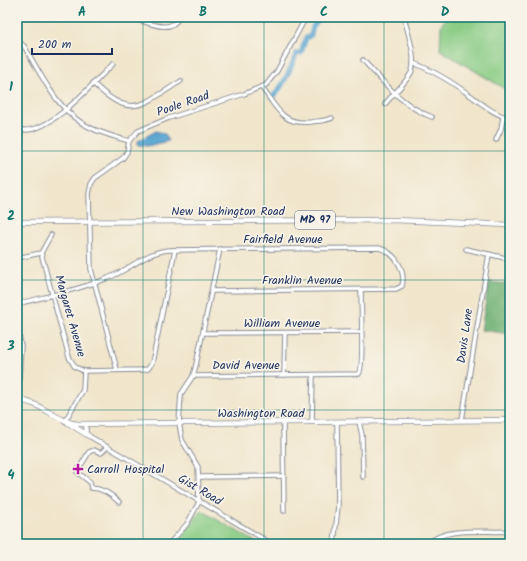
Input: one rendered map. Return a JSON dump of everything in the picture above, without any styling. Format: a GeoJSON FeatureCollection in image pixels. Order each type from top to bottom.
{"type":"FeatureCollection","features":[{"type":"Feature","properties":{"kind":"main road","name":"New Washington Road"},"geometry":{"type":"LineString","coordinates":[[17,222],[395,220],[510,225]]}},
{"type":"Feature","properties":{"kind":"main road","name":"Washington Road"},"geometry":{"type":"LineString","coordinates":[[18,400],[33,403],[65,421],[74,424],[510,420]]}},
{"type":"Feature","properties":{"kind":"main road"},"geometry":{"type":"LineString","coordinates":[[65,421],[89,436]]}},
{"type":"Feature","properties":{"kind":"street"},"geometry":{"type":"LineString","coordinates":[[127,17],[167,27],[174,24],[179,17]]}},
{"type":"Feature","properties":{"kind":"street","name":"Poole Road"},"geometry":{"type":"LineString","coordinates":[[116,370],[90,263],[89,191],[91,184],[98,176],[124,156],[129,141],[138,131],[262,88],[273,78],[306,17]]}},
{"type":"Feature","properties":{"kind":"street"},"geometry":{"type":"LineString","coordinates":[[385,104],[411,72],[413,63],[404,17]]}},
{"type":"Feature","properties":{"kind":"street"},"geometry":{"type":"LineString","coordinates":[[17,40],[24,46],[47,84],[65,109],[80,122],[91,128],[129,141]]}},
{"type":"Feature","properties":{"kind":"street"},"geometry":{"type":"LineString","coordinates":[[363,60],[413,109],[432,117]]}},
{"type":"Feature","properties":{"kind":"street"},"geometry":{"type":"LineString","coordinates":[[413,63],[431,70],[503,117],[510,118]]}},
{"type":"Feature","properties":{"kind":"street"},"geometry":{"type":"LineString","coordinates":[[23,130],[42,126],[65,109],[113,64]]}},
{"type":"Feature","properties":{"kind":"street"},"geometry":{"type":"LineString","coordinates":[[93,83],[112,100],[130,106],[149,101],[181,81]]}},
{"type":"Feature","properties":{"kind":"street"},"geometry":{"type":"LineString","coordinates":[[262,88],[284,117],[291,121],[301,123],[332,118]]}},
{"type":"Feature","properties":{"kind":"street"},"geometry":{"type":"LineString","coordinates":[[496,140],[501,129],[503,117]]}},
{"type":"Feature","properties":{"kind":"street"},"geometry":{"type":"LineString","coordinates":[[17,258],[41,253],[51,235]]}},
{"type":"Feature","properties":{"kind":"street","name":"Fairfield Avenue"},"geometry":{"type":"LineString","coordinates":[[17,304],[94,283],[115,275],[153,253],[174,250],[379,248],[394,258],[402,269],[402,286],[399,289],[392,290]]}},
{"type":"Feature","properties":{"kind":"street"},"geometry":{"type":"LineString","coordinates":[[169,544],[187,524],[199,502],[200,477],[196,461],[182,440],[179,423],[181,394],[193,376],[220,249]]}},
{"type":"Feature","properties":{"kind":"street"},"geometry":{"type":"LineString","coordinates":[[466,249],[510,259]]}},
{"type":"Feature","properties":{"kind":"street"},"geometry":{"type":"LineString","coordinates":[[84,371],[148,369],[152,363],[174,250]]}},
{"type":"Feature","properties":{"kind":"street","name":"Margaret Avenue"},"geometry":{"type":"LineString","coordinates":[[41,253],[71,361],[75,367],[84,371],[83,390],[65,421]]}},
{"type":"Feature","properties":{"kind":"street","name":"Davis Lane"},"geometry":{"type":"LineString","coordinates":[[462,420],[489,254]]}},
{"type":"Feature","properties":{"kind":"street"},"geometry":{"type":"LineString","coordinates":[[361,290],[361,332]]}},
{"type":"Feature","properties":{"kind":"street","name":"Franklin Avenue"},"geometry":{"type":"LineString","coordinates":[[212,291],[392,290]]}},
{"type":"Feature","properties":{"kind":"street"},"geometry":{"type":"LineString","coordinates":[[17,324],[20,346],[17,410]]}},
{"type":"Feature","properties":{"kind":"street","name":"William Avenue"},"geometry":{"type":"LineString","coordinates":[[203,333],[361,332]]}},
{"type":"Feature","properties":{"kind":"street","name":"David Avenue"},"geometry":{"type":"LineString","coordinates":[[193,376],[351,375],[361,372],[361,332]]}},
{"type":"Feature","properties":{"kind":"street"},"geometry":{"type":"LineString","coordinates":[[284,375],[285,333]]}},
{"type":"Feature","properties":{"kind":"street"},"geometry":{"type":"LineString","coordinates":[[312,422],[313,376]]}},
{"type":"Feature","properties":{"kind":"street"},"geometry":{"type":"LineString","coordinates":[[283,422],[284,511]]}},
{"type":"Feature","properties":{"kind":"street"},"geometry":{"type":"LineString","coordinates":[[334,544],[338,506],[337,422]]}},
{"type":"Feature","properties":{"kind":"street"},"geometry":{"type":"LineString","coordinates":[[359,422],[362,435],[362,477]]}},
{"type":"Feature","properties":{"kind":"street"},"geometry":{"type":"LineString","coordinates":[[86,424],[86,434],[89,436]]}},
{"type":"Feature","properties":{"kind":"street","name":"Gist Road"},"geometry":{"type":"LineString","coordinates":[[89,436],[272,544]]}},
{"type":"Feature","properties":{"kind":"street"},"geometry":{"type":"LineString","coordinates":[[107,447],[101,453],[94,450],[90,452],[77,472],[90,482],[91,488],[98,488],[114,497],[119,502]]}},
{"type":"Feature","properties":{"kind":"street"},"geometry":{"type":"LineString","coordinates":[[200,477],[284,476]]}},
{"type":"Feature","properties":{"kind":"street"},"geometry":{"type":"LineString","coordinates":[[428,544],[436,537],[452,533],[510,531]]}},
{"type":"Feature","properties":{"kind":"green space"},"geometry":{"type":"Polygon","coordinates":[[[447,17],[510,17],[510,92],[440,50],[441,25],[447,17]]]}},
{"type":"Feature","properties":{"kind":"green space"},"geometry":{"type":"Polygon","coordinates":[[[489,282],[510,284],[510,334],[481,330],[489,282]]]}},
{"type":"Feature","properties":{"kind":"green space"},"geometry":{"type":"Polygon","coordinates":[[[201,510],[259,544],[176,544],[201,510]]]}},
{"type":"Feature","properties":{"kind":"water"},"geometry":{"type":"Polygon","coordinates":[[[156,131],[165,134],[169,141],[147,146],[138,145],[138,141],[156,131]]]}},
{"type":"Feature","properties":{"kind":"waterway"},"geometry":{"type":"LineString","coordinates":[[272,97],[283,83],[296,54],[301,53],[306,38],[311,35],[313,27],[320,17]]}},
{"type":"Feature","properties":{"kind":"place","name":"Carroll Hospital"},"geometry":{"type":"Point","coordinates":[78,469]}}]}
